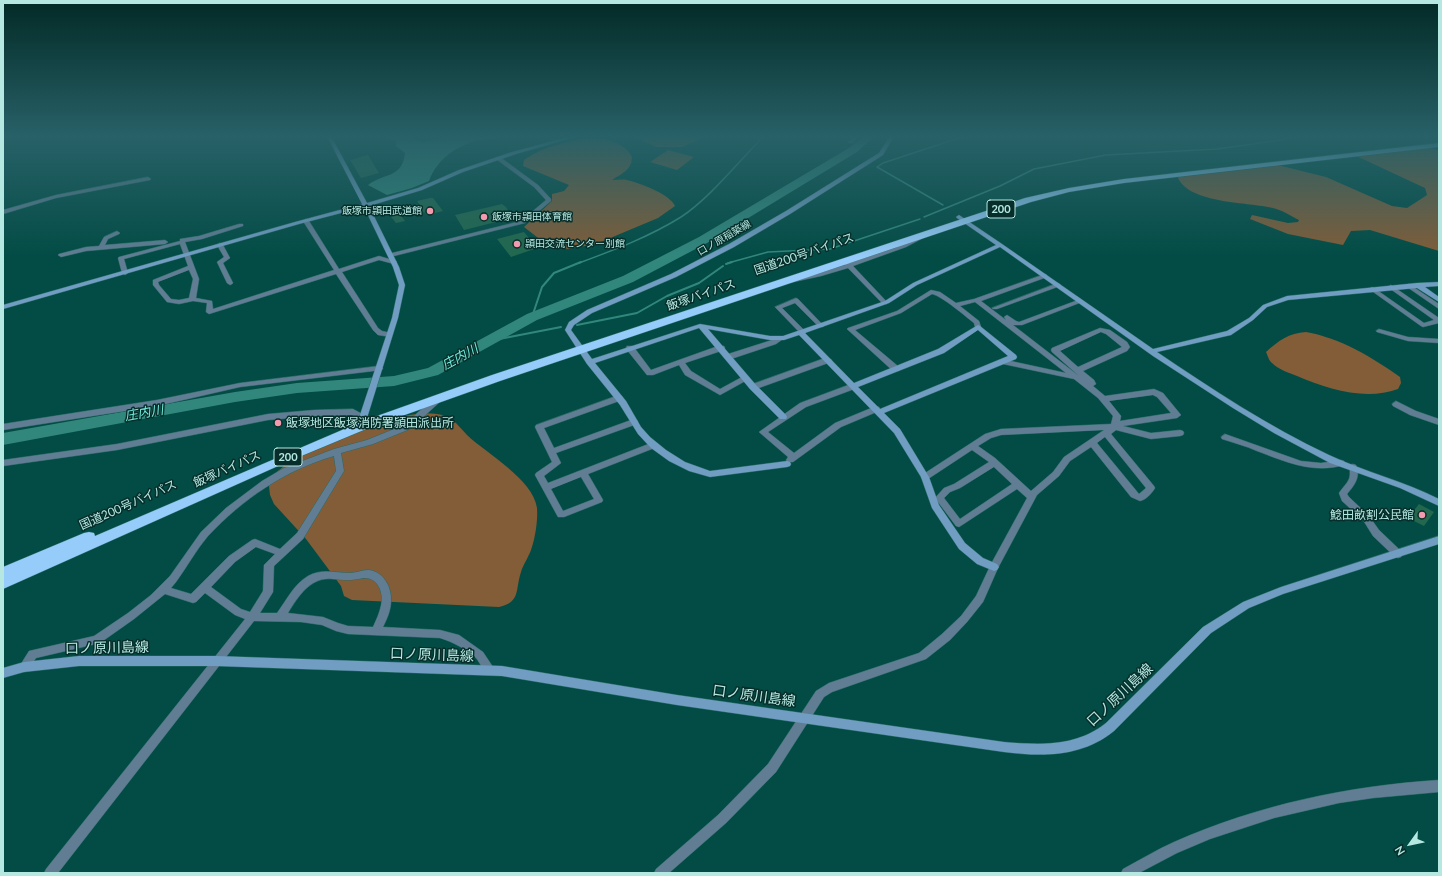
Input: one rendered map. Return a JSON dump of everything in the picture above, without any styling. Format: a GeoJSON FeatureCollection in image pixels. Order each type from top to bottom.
{"type":"FeatureCollection","features":[{"type":"Feature","properties":{"kind":"highway","name":"国道200号バイパス"},"geometry":{"type":"LineString","coordinates":[[3,573],[101,532],[306,441],[1052,189],[1093,180],[1121,177]]}},
{"type":"Feature","properties":{"kind":"highway","name":"飯塚バイパス"},"geometry":{"type":"LineString","coordinates":[[3,583],[365,421],[439,398],[580,348],[784,282],[847,264],[962,219],[1052,193],[1097,184],[1159,177]]}},
{"type":"Feature","properties":{"kind":"street"},"geometry":{"type":"LineString","coordinates":[[3,463],[117,447],[268,417],[314,413],[353,412],[365,421],[402,285],[392,258],[352,177]]}},
{"type":"Feature","properties":{"kind":"street"},"geometry":{"type":"LineString","coordinates":[[3,307],[420,189],[449,177]]}},
{"type":"Feature","properties":{"kind":"street"},"geometry":{"type":"LineString","coordinates":[[191,267],[155,281],[156,285],[169,301],[180,302],[193,299],[210,302],[209,312],[379,258],[392,258],[418,247],[439,244],[526,221],[549,200],[536,186],[524,177]]}},
{"type":"Feature","properties":{"kind":"street","name":"口ノ原稲築線"},"geometry":{"type":"LineString","coordinates":[[580,348],[568,330],[569,326],[577,320],[588,313],[686,270],[724,251],[845,177]]}},
{"type":"Feature","properties":{"kind":"street"},"geometry":{"type":"LineString","coordinates":[[3,212],[72,192],[148,179]]}},
{"type":"Feature","properties":{"kind":"street"},"geometry":{"type":"LineString","coordinates":[[962,219],[1196,382],[1241,410],[1309,449],[1341,463],[1404,485],[1439,503]]}},
{"type":"Feature","properties":{"kind":"street"},"geometry":{"type":"LineString","coordinates":[[306,221],[375,329],[380,333],[389,335]]}},
{"type":"Feature","properties":{"kind":"street"},"geometry":{"type":"LineString","coordinates":[[61,255],[86,249],[182,241],[200,238],[241,225]]}},
{"type":"Feature","properties":{"kind":"street"},"geometry":{"type":"LineString","coordinates":[[101,248],[106,238],[117,234]]}},
{"type":"Feature","properties":{"kind":"street"},"geometry":{"type":"LineString","coordinates":[[182,241],[196,279],[193,299]]}},
{"type":"Feature","properties":{"kind":"street"},"geometry":{"type":"LineString","coordinates":[[125,273],[121,258],[182,241]]}},
{"type":"Feature","properties":{"kind":"street"},"geometry":{"type":"LineString","coordinates":[[220,245],[227,258],[220,262],[230,283]]}},
{"type":"Feature","properties":{"kind":"street"},"geometry":{"type":"LineString","coordinates":[[728,358],[885,303],[915,284],[1000,245]]}},
{"type":"Feature","properties":{"kind":"street"},"geometry":{"type":"LineString","coordinates":[[847,264],[885,303]]}},
{"type":"Feature","properties":{"kind":"street"},"geometry":{"type":"LineString","coordinates":[[955,305],[979,300],[1045,276]]}},
{"type":"Feature","properties":{"kind":"street"},"geometry":{"type":"LineString","coordinates":[[1153,351],[1230,333],[1251,319],[1265,306],[1287,298],[1391,287],[1439,284]]}},
{"type":"Feature","properties":{"kind":"street"},"geometry":{"type":"LineString","coordinates":[[995,308],[1058,285]]}},
{"type":"Feature","properties":{"kind":"street"},"geometry":{"type":"LineString","coordinates":[[1417,285],[1439,300]]}},
{"type":"Feature","properties":{"kind":"street"},"geometry":{"type":"LineString","coordinates":[[1409,286],[1439,307]]}},
{"type":"Feature","properties":{"kind":"street"},"geometry":{"type":"LineString","coordinates":[[1391,287],[1439,321]]}},
{"type":"Feature","properties":{"kind":"street"},"geometry":{"type":"LineString","coordinates":[[1372,289],[1423,325],[1439,321]]}},
{"type":"Feature","properties":{"kind":"street"},"geometry":{"type":"LineString","coordinates":[[580,348],[619,398],[648,441],[686,467],[700,473],[710,474],[787,464],[793,457],[838,425],[1006,362],[1013,357],[1012,354],[978,327],[977,322],[938,293],[931,292],[899,312],[850,329],[896,369]]}},
{"type":"Feature","properties":{"kind":"street"},"geometry":{"type":"LineString","coordinates":[[821,326],[796,300],[778,307],[897,431],[925,477],[935,506],[962,546],[980,561],[994,567]]}},
{"type":"Feature","properties":{"kind":"street"},"geometry":{"type":"LineString","coordinates":[[979,300],[995,308],[1014,323],[1020,324],[1080,301]]}},
{"type":"Feature","properties":{"kind":"street"},"geometry":{"type":"LineString","coordinates":[[660,873],[722,819],[772,768],[820,694],[829,688],[922,656],[964,619],[980,599],[994,567],[1031,497],[1056,474],[1067,460],[1115,426],[1117,416],[1103,399],[1087,386],[1077,374],[979,300]]}},
{"type":"Feature","properties":{"kind":"street"},"geometry":{"type":"LineString","coordinates":[[590,362],[702,326],[779,339]]}},
{"type":"Feature","properties":{"kind":"street"},"geometry":{"type":"LineString","coordinates":[[702,326],[753,387],[783,417]]}},
{"type":"Feature","properties":{"kind":"street"},"geometry":{"type":"LineString","coordinates":[[793,457],[763,432],[783,417],[803,405],[941,351],[978,327]]}},
{"type":"Feature","properties":{"kind":"street"},"geometry":{"type":"LineString","coordinates":[[1006,362],[1077,374],[1124,349],[1126,347],[1125,344],[1108,332],[1100,330],[1056,350],[1073,366],[1085,376],[1091,382],[1092,384],[1087,386]]}},
{"type":"Feature","properties":{"kind":"street"},"geometry":{"type":"LineString","coordinates":[[1379,331],[1408,340],[1439,341]]}},
{"type":"Feature","properties":{"kind":"street"},"geometry":{"type":"LineString","coordinates":[[630,348],[650,373],[721,348]]}},
{"type":"Feature","properties":{"kind":"street"},"geometry":{"type":"LineString","coordinates":[[753,387],[828,360]]}},
{"type":"Feature","properties":{"kind":"street"},"geometry":{"type":"LineString","coordinates":[[680,362],[688,373],[720,392],[745,378]]}},
{"type":"Feature","properties":{"kind":"street"},"geometry":{"type":"LineString","coordinates":[[3,426],[157,403],[240,385],[379,369]]}},
{"type":"Feature","properties":{"kind":"street"},"geometry":{"type":"LineString","coordinates":[[925,477],[988,436],[1001,432],[1115,426],[1177,415],[1160,395],[1154,392],[1103,399]]}},
{"type":"Feature","properties":{"kind":"street"},"geometry":{"type":"LineString","coordinates":[[24,667],[33,654],[96,640],[148,603],[173,579],[204,535],[237,502],[287,470],[337,451],[370,442],[407,427],[439,398]]}},
{"type":"Feature","properties":{"kind":"street"},"geometry":{"type":"LineString","coordinates":[[584,473],[599,500],[561,515],[540,475],[557,463],[539,427],[619,398]]}},
{"type":"Feature","properties":{"kind":"street"},"geometry":{"type":"LineString","coordinates":[[1396,404],[1413,413],[1439,422]]}},
{"type":"Feature","properties":{"kind":"street"},"geometry":{"type":"LineString","coordinates":[[551,452],[634,422]]}},
{"type":"Feature","properties":{"kind":"street"},"geometry":{"type":"LineString","coordinates":[[1115,426],[1151,436],[1180,433]]}},
{"type":"Feature","properties":{"kind":"street"},"geometry":{"type":"LineString","coordinates":[[1091,442],[1134,495],[1140,498],[1151,488],[1106,433]]}},
{"type":"Feature","properties":{"kind":"street"},"geometry":{"type":"LineString","coordinates":[[1226,437],[1284,459],[1311,466],[1332,466],[1341,463]]}},
{"type":"Feature","properties":{"kind":"street"},"geometry":{"type":"LineString","coordinates":[[546,487],[654,445]]}},
{"type":"Feature","properties":{"kind":"street"},"geometry":{"type":"LineString","coordinates":[[972,446],[995,463],[1031,497]]}},
{"type":"Feature","properties":{"kind":"street"},"geometry":{"type":"LineString","coordinates":[[50,873],[252,617],[268,592],[269,565],[300,536],[340,471],[337,451]]}},
{"type":"Feature","properties":{"kind":"street"},"geometry":{"type":"LineString","coordinates":[[959,524],[939,498],[947,490],[957,486],[995,463]]}},
{"type":"Feature","properties":{"kind":"street"},"geometry":{"type":"LineString","coordinates":[[1353,467],[1355,474],[1353,480],[1343,493],[1345,499],[1366,518],[1376,533],[1398,554]]}},
{"type":"Feature","properties":{"kind":"street"},"geometry":{"type":"LineString","coordinates":[[950,528],[959,524],[1018,484]]}},
{"type":"Feature","properties":{"kind":"street","name":"口ノ原川島線"},"geometry":{"type":"LineString","coordinates":[[3,673],[24,667],[79,661],[216,661],[490,670],[677,700],[804,717],[1018,749],[1046,750],[1074,746],[1100,735],[1207,630],[1246,605],[1284,590],[1439,540]]}},
{"type":"Feature","properties":{"kind":"street"},"geometry":{"type":"LineString","coordinates":[[163,589],[193,600],[232,559],[255,543],[282,553]]}},
{"type":"Feature","properties":{"kind":"street"},"geometry":{"type":"LineString","coordinates":[[280,617],[303,586],[317,576],[326,574],[356,577],[369,574],[378,578],[383,585],[387,599],[386,606],[376,632]]}},
{"type":"Feature","properties":{"kind":"street"},"geometry":{"type":"LineString","coordinates":[[206,588],[238,612],[252,617],[280,617],[323,621],[336,627],[348,630],[440,634],[455,638],[479,655],[490,670]]}},
{"type":"Feature","properties":{"kind":"street"},"geometry":{"type":"LineString","coordinates":[[1127,873],[1179,846],[1264,814],[1355,794],[1439,786]]}},
{"type":"Feature","properties":{"kind":"shaded area"},"geometry":{"type":"Polygon","coordinates":[[[549,177],[617,177],[612,180],[627,180],[647,186],[667,197],[675,206],[658,218],[596,244],[568,249],[546,244],[524,227],[552,201],[552,194],[564,191],[569,185],[549,177]]]}},
{"type":"Feature","properties":{"kind":"shaded area"},"geometry":{"type":"Polygon","coordinates":[[[1326,177],[1392,206],[1407,208],[1427,195],[1425,188],[1401,177],[1439,177],[1439,251],[1370,230],[1351,231],[1343,245],[1288,234],[1250,219],[1252,215],[1288,223],[1298,222],[1299,220],[1273,208],[1221,200],[1195,193],[1185,187],[1178,178],[1326,177]]]}},
{"type":"Feature","properties":{"kind":"shaded area"},"geometry":{"type":"Polygon","coordinates":[[[1306,332],[1331,339],[1355,349],[1378,362],[1400,377],[1401,383],[1398,389],[1373,394],[1347,392],[1309,381],[1284,371],[1269,360],[1266,352],[1279,341],[1294,334],[1306,332]]]}},
{"type":"Feature","properties":{"kind":"shaded area"},"geometry":{"type":"Polygon","coordinates":[[[423,413],[442,415],[449,418],[467,435],[518,477],[534,497],[537,508],[537,524],[534,541],[521,572],[516,594],[511,602],[506,605],[499,607],[352,600],[344,596],[341,586],[306,539],[274,504],[270,495],[269,486],[273,475],[284,466],[307,452],[376,424],[403,416],[423,413]]]}},
{"type":"Feature","properties":{"kind":"water"},"geometry":{"type":"Polygon","coordinates":[[[385,177],[431,177],[429,181],[412,188],[387,195],[368,185],[385,177]]]}},
{"type":"Feature","properties":{"kind":"building"},"geometry":{"type":"Polygon","coordinates":[[[433,198],[443,211],[427,215],[424,212],[421,213],[416,205],[419,204],[417,201],[433,198]]]}},
{"type":"Feature","properties":{"kind":"building","name":"飯塚市頴田体育館"},"geometry":{"type":"Polygon","coordinates":[[[502,204],[506,207],[512,218],[464,230],[455,215],[502,204]]]}},
{"type":"Feature","properties":{"kind":"building"},"geometry":{"type":"Polygon","coordinates":[[[397,210],[405,221],[396,223],[388,213],[397,210]]]}},
{"type":"Feature","properties":{"kind":"building","name":"頴田交流センター別館"},"geometry":{"type":"Polygon","coordinates":[[[524,232],[537,248],[511,257],[497,239],[524,232]]]}},
{"type":"Feature","properties":{"kind":"building","name":"鯰田畝割公民館"},"geometry":{"type":"Polygon","coordinates":[[[1419,504],[1434,512],[1424,526],[1408,518],[1419,504]]]}},
{"type":"Feature","properties":{"kind":"waterway"},"geometry":{"type":"LineString","coordinates":[[579,263],[644,237],[681,217],[702,200],[725,177]]}},
{"type":"Feature","properties":{"kind":"waterway","name":"庄内川"},"geometry":{"type":"LineString","coordinates":[[3,439],[235,397],[297,388],[394,381],[433,372],[532,317],[628,279],[703,240],[808,177]]}},
{"type":"Feature","properties":{"kind":"waterway"},"geometry":{"type":"LineString","coordinates":[[894,177],[943,205]]}},
{"type":"Feature","properties":{"kind":"waterway"},"geometry":{"type":"LineString","coordinates":[[924,217],[1000,186],[1018,177]]}},
{"type":"Feature","properties":{"kind":"waterway"},"geometry":{"type":"LineString","coordinates":[[728,263],[768,252],[830,249],[920,219]]}},
{"type":"Feature","properties":{"kind":"waterway"},"geometry":{"type":"LineString","coordinates":[[532,317],[542,287],[554,273],[581,262]]}},
{"type":"Feature","properties":{"kind":"waterway"},"geometry":{"type":"LineString","coordinates":[[726,264],[732,262]]}},
{"type":"Feature","properties":{"kind":"waterway"},"geometry":{"type":"LineString","coordinates":[[577,325],[637,313],[667,296],[699,283],[723,266]]}},
{"type":"Feature","properties":{"kind":"waterway"},"geometry":{"type":"LineString","coordinates":[[489,341],[561,327]]}},
{"type":"Feature","properties":{"kind":"place","name":"飯塚市頴田武道館"},"geometry":{"type":"Point","coordinates":[430,211]}},
{"type":"Feature","properties":{"kind":"place","name":"飯塚市頴田体育館"},"geometry":{"type":"Point","coordinates":[484,217]}},
{"type":"Feature","properties":{"kind":"place","name":"頴田交流センター別館"},"geometry":{"type":"Point","coordinates":[517,244]}},
{"type":"Feature","properties":{"kind":"place","name":"飯塚地区飯塚消防署頴田派出所"},"geometry":{"type":"Point","coordinates":[278,423]}},
{"type":"Feature","properties":{"kind":"place","name":"鯰田畝割公民館"},"geometry":{"type":"Point","coordinates":[1422,515]}}]}
